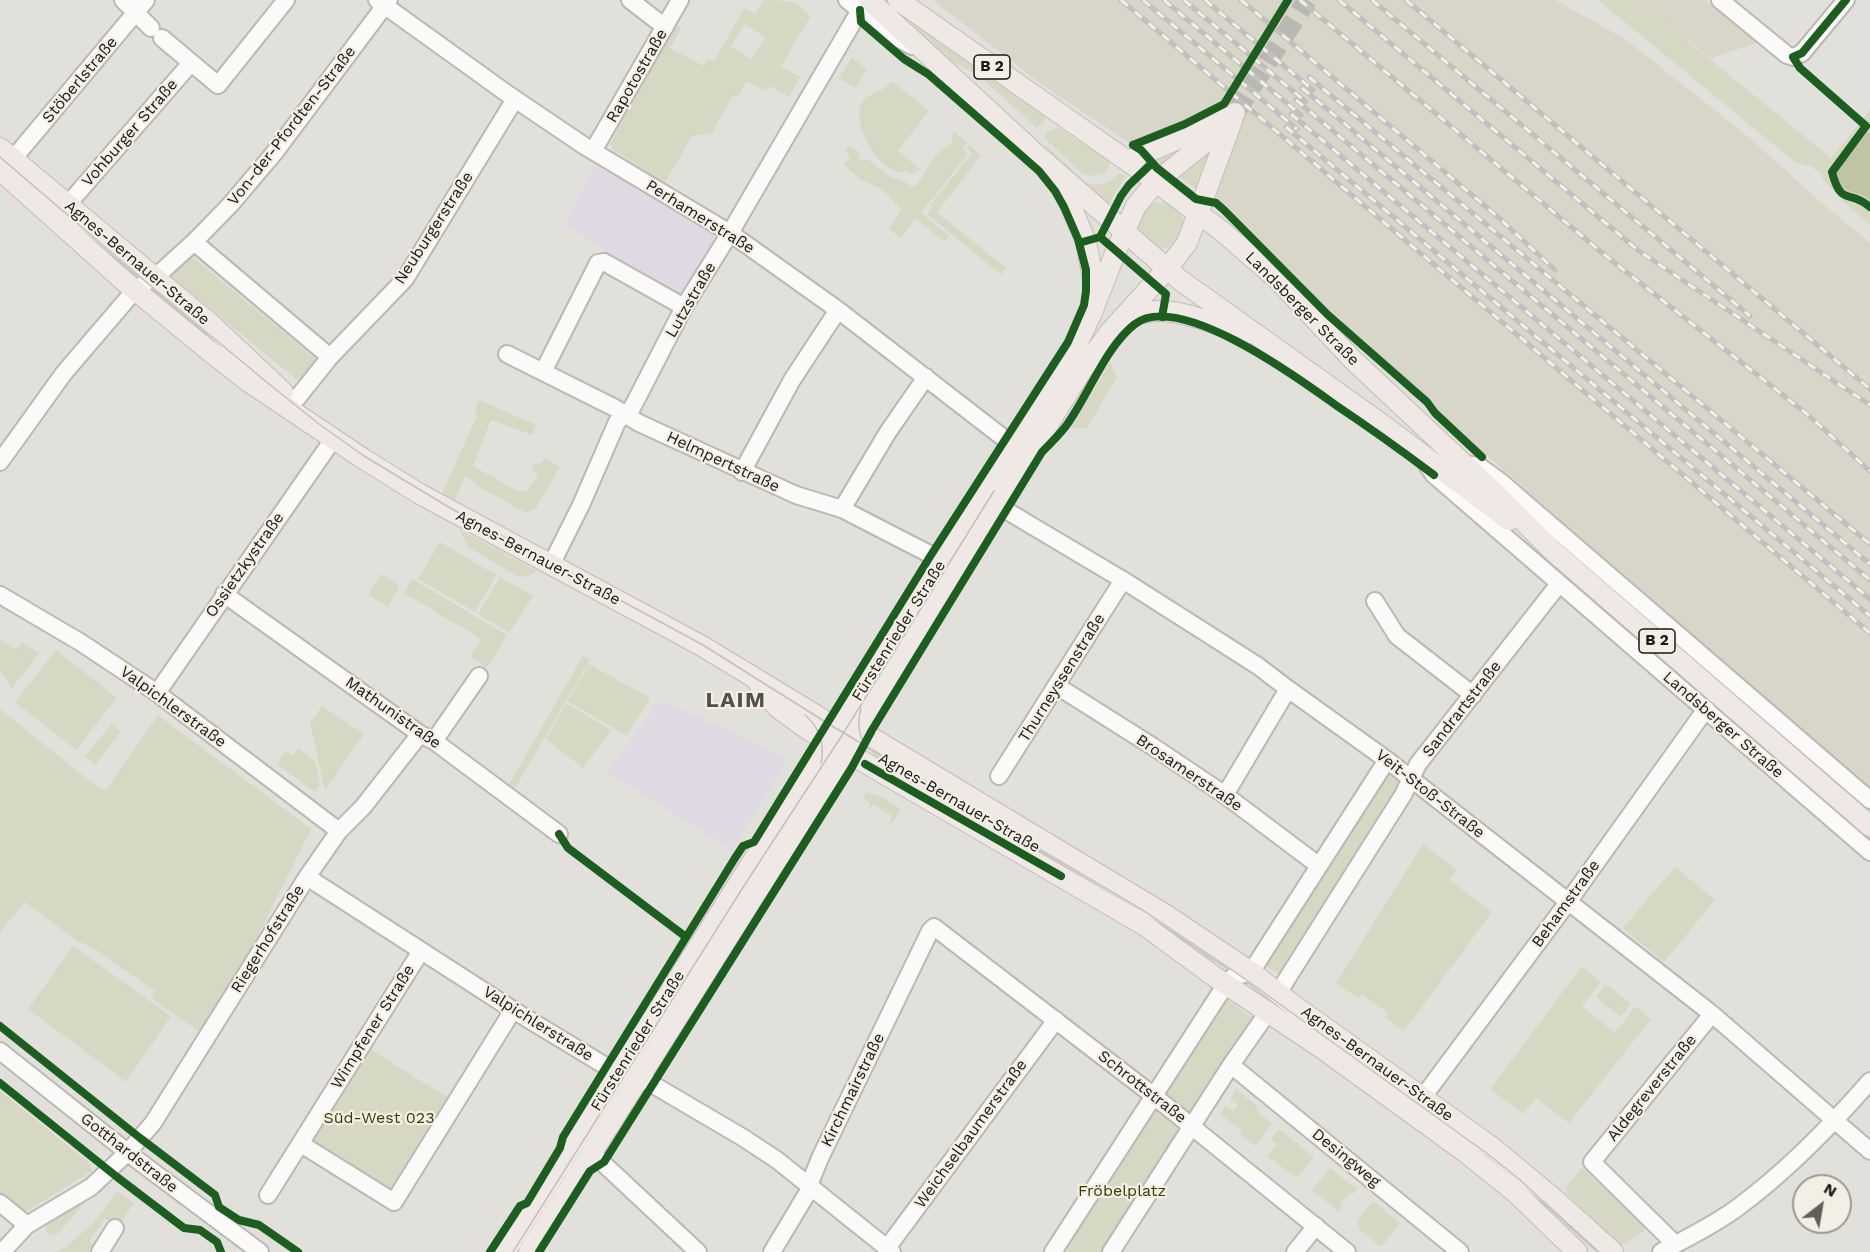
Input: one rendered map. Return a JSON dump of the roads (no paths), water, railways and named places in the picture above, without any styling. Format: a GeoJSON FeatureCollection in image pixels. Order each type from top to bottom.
{"type":"FeatureCollection","features":[{"type":"Feature","properties":{"kind":"main road","name":"Landsberger Straße"},"geometry":{"type":"LineString","coordinates":[[898,0],[1128,161],[1223,232],[1278,280],[1352,359],[1553,551]]}},
{"type":"Feature","properties":{"kind":"main road","name":"Landsberger Straße"},"geometry":{"type":"LineString","coordinates":[[859,3],[932,56],[1059,174],[1167,269],[1488,505],[1553,551],[1577,560],[1748,708],[1870,826]]}},
{"type":"Feature","properties":{"kind":"main road"},"geometry":{"type":"LineString","coordinates":[[1128,161],[1235,113]]}},
{"type":"Feature","properties":{"kind":"main road","name":"Fürstenrieder Straße"},"geometry":{"type":"LineString","coordinates":[[529,1252],[591,1152],[646,1080],[837,740],[943,561],[1078,342],[1136,206],[1156,182],[1207,141],[1235,113]]}},
{"type":"Feature","properties":{"kind":"main road","name":"Fürstenrieder Straße"},"geometry":{"type":"LineString","coordinates":[[858,730],[1080,373],[1110,332],[1167,269],[1187,243],[1235,113]]}},
{"type":"Feature","properties":{"kind":"main road","name":"Agnes-Bernauer-Straße"},"geometry":{"type":"LineString","coordinates":[[4,168],[68,204],[213,326],[329,434]]}},
{"type":"Feature","properties":{"kind":"main road","name":"Agnes-Bernauer-Straße"},"geometry":{"type":"LineString","coordinates":[[4,168],[135,290],[249,382],[420,494],[702,646],[754,680],[778,708],[837,740],[1135,919],[1320,1047],[1466,1152],[1516,1193],[1577,1252]]}},
{"type":"Feature","properties":{"kind":"main road"},"geometry":{"type":"LineString","coordinates":[[1059,174],[1086,242],[1098,299]]}},
{"type":"Feature","properties":{"kind":"main road"},"geometry":{"type":"LineString","coordinates":[[1122,318],[1162,311],[1185,315],[1261,338]]}},
{"type":"Feature","properties":{"kind":"main road","name":"Agnes-Bernauer-Straße"},"geometry":{"type":"LineString","coordinates":[[837,740],[858,730],[1166,915],[1251,972],[1493,1148],[1613,1252]]}},
{"type":"Feature","properties":{"kind":"main road","name":"Fürstenrieder Straße"},"geometry":{"type":"LineString","coordinates":[[505,1252],[617,1073],[837,740]]}},
{"type":"Feature","properties":{"kind":"street"},"geometry":{"type":"LineString","coordinates":[[123,0],[141,6],[157,33],[218,85],[286,0]]}},
{"type":"Feature","properties":{"kind":"street"},"geometry":{"type":"LineString","coordinates":[[630,0],[665,27]]}},
{"type":"Feature","properties":{"kind":"street","name":"Rapotostraße"},"geometry":{"type":"LineString","coordinates":[[593,152],[681,0]]}},
{"type":"Feature","properties":{"kind":"street"},"geometry":{"type":"LineString","coordinates":[[1720,0],[1787,55],[1793,57],[1802,53],[1846,0]]}},
{"type":"Feature","properties":{"kind":"street","name":"Perhamerstraße"},"geometry":{"type":"LineString","coordinates":[[384,2],[515,99],[593,152],[730,233],[838,310],[1014,446]]}},
{"type":"Feature","properties":{"kind":"street","name":"Von-der-Pfordten-Straße"},"geometry":{"type":"LineString","coordinates":[[0,462],[58,382],[135,290],[154,277],[194,242],[230,205],[288,136],[384,2]]}},
{"type":"Feature","properties":{"kind":"street","name":"Lutzstraße"},"geometry":{"type":"LineString","coordinates":[[551,565],[581,505],[617,422],[632,408],[684,308],[730,233],[859,3]]}},
{"type":"Feature","properties":{"kind":"street","name":"Stöberlstraße"},"geometry":{"type":"LineString","coordinates":[[4,168],[141,6]]}},
{"type":"Feature","properties":{"kind":"street","name":"Vohburger Straße"},"geometry":{"type":"LineString","coordinates":[[68,204],[191,63]]}},
{"type":"Feature","properties":{"kind":"street","name":"Neuburgerstraße"},"geometry":{"type":"LineString","coordinates":[[294,402],[330,357],[405,279],[515,99]]}},
{"type":"Feature","properties":{"kind":"street"},"geometry":{"type":"LineString","coordinates":[[194,242],[330,357]]}},
{"type":"Feature","properties":{"kind":"street"},"geometry":{"type":"LineString","coordinates":[[543,372],[598,263],[604,262],[684,308]]}},
{"type":"Feature","properties":{"kind":"street"},"geometry":{"type":"LineString","coordinates":[[742,472],[792,380],[838,310]]}},
{"type":"Feature","properties":{"kind":"street","name":"Helmpertstraße"},"geometry":{"type":"LineString","coordinates":[[507,354],[639,423],[742,472],[796,495],[842,509],[943,561]]}},
{"type":"Feature","properties":{"kind":"street"},"geometry":{"type":"LineString","coordinates":[[842,509],[888,432],[926,377]]}},
{"type":"Feature","properties":{"kind":"street","name":"Ossietzkystraße"},"geometry":{"type":"LineString","coordinates":[[157,693],[329,434]]}},
{"type":"Feature","properties":{"kind":"street","name":"Landsberger Straße"},"geometry":{"type":"LineString","coordinates":[[1418,452],[1434,475],[1870,852]]}},
{"type":"Feature","properties":{"kind":"street","name":"Landsberger Straße"},"geometry":{"type":"LineString","coordinates":[[1461,463],[1479,466],[1501,482],[1577,560]]}},
{"type":"Feature","properties":{"kind":"street","name":"Veit-Stoß-Straße"},"geometry":{"type":"LineString","coordinates":[[997,505],[1124,580],[1258,666],[1387,760],[1712,1014],[1870,1151]]}},
{"type":"Feature","properties":{"kind":"street","name":"Thurneyssenstraße"},"geometry":{"type":"LineString","coordinates":[[999,776],[1124,580]]}},
{"type":"Feature","properties":{"kind":"street","name":"Sandrartstraße"},"geometry":{"type":"LineString","coordinates":[[1278,993],[1403,795],[1418,764],[1559,584]]}},
{"type":"Feature","properties":{"kind":"street","name":"Mathunistraße"},"geometry":{"type":"LineString","coordinates":[[224,594],[559,834]]}},
{"type":"Feature","properties":{"kind":"street","name":"Valpichlerstraße"},"geometry":{"type":"LineString","coordinates":[[0,595],[80,642],[157,693],[339,831]]}},
{"type":"Feature","properties":{"kind":"street"},"geometry":{"type":"LineString","coordinates":[[1375,601],[1397,636],[1473,695]]}},
{"type":"Feature","properties":{"kind":"street","name":"Riegerhofstraße"},"geometry":{"type":"LineString","coordinates":[[2,1252],[27,1225],[91,1187],[128,1152],[153,1123],[307,877],[339,831],[427,738],[479,676]]}},
{"type":"Feature","properties":{"kind":"street","name":"Brosamerstraße"},"geometry":{"type":"LineString","coordinates":[[1057,686],[1225,795],[1318,865]]}},
{"type":"Feature","properties":{"kind":"street"},"geometry":{"type":"LineString","coordinates":[[1225,795],[1288,689]]}},
{"type":"Feature","properties":{"kind":"street","name":"Landsberger Straße"},"geometry":{"type":"LineString","coordinates":[[1748,708],[1870,800]]}},
{"type":"Feature","properties":{"kind":"street","name":"Behamstraße"},"geometry":{"type":"LineString","coordinates":[[1423,1097],[1568,902],[1706,709]]}},
{"type":"Feature","properties":{"kind":"street"},"geometry":{"type":"LineString","coordinates":[[1053,1252],[1226,984],[1233,977],[1251,972],[1387,760]]}},
{"type":"Feature","properties":{"kind":"street","name":"Valpichlerstraße"},"geometry":{"type":"LineString","coordinates":[[307,877],[513,1010],[617,1073]]}},
{"type":"Feature","properties":{"kind":"street","name":"Schrottstraße"},"geometry":{"type":"LineString","coordinates":[[934,927],[1154,1096],[1347,1252]]}},
{"type":"Feature","properties":{"kind":"street","name":"Kirchmairstraße"},"geometry":{"type":"LineString","coordinates":[[772,1252],[808,1192],[809,1185],[934,927]]}},
{"type":"Feature","properties":{"kind":"street","name":"Wimpfener Straße"},"geometry":{"type":"LineString","coordinates":[[268,1195],[421,951]]}},
{"type":"Feature","properties":{"kind":"street"},"geometry":{"type":"LineString","coordinates":[[301,1144],[394,1202],[513,1010]]}},
{"type":"Feature","properties":{"kind":"street"},"geometry":{"type":"LineString","coordinates":[[1112,1252],[1231,1065],[1268,1012]]}},
{"type":"Feature","properties":{"kind":"street","name":"Aldegreverstraße"},"geometry":{"type":"LineString","coordinates":[[1668,1248],[1592,1162],[1712,1014]]}},
{"type":"Feature","properties":{"kind":"street","name":"Weichselbaumerstraße"},"geometry":{"type":"LineString","coordinates":[[889,1250],[1056,1020]]}},
{"type":"Feature","properties":{"kind":"street","name":"Gotthardstraße"},"geometry":{"type":"LineString","coordinates":[[0,1052],[260,1252]]}},
{"type":"Feature","properties":{"kind":"street","name":"Desingweg"},"geometry":{"type":"LineString","coordinates":[[1231,1065],[1460,1252]]}},
{"type":"Feature","properties":{"kind":"street"},"geometry":{"type":"LineString","coordinates":[[646,1080],[777,1160],[889,1250]]}},
{"type":"Feature","properties":{"kind":"street"},"geometry":{"type":"LineString","coordinates":[[1668,1248],[1736,1209],[1789,1166],[1836,1120],[1870,1080]]}},
{"type":"Feature","properties":{"kind":"street"},"geometry":{"type":"LineString","coordinates":[[591,1152],[698,1252]]}},
{"type":"Feature","properties":{"kind":"street"},"geometry":{"type":"LineString","coordinates":[[0,1203],[27,1225]]}},
{"type":"Feature","properties":{"kind":"street"},"geometry":{"type":"LineString","coordinates":[[1295,1252],[1316,1226]]}},
{"type":"Feature","properties":{"kind":"street"},"geometry":{"type":"LineString","coordinates":[[100,1252],[115,1228]]}},
{"type":"Feature","properties":{"kind":"tunnel"},"geometry":{"type":"LineString","coordinates":[[1235,113],[1307,0]]}},
{"type":"Feature","properties":{"kind":"tram line"},"geometry":{"type":"LineString","coordinates":[[0,157],[269,384],[364,456],[452,509],[703,645],[827,723],[1144,911],[1238,974],[1489,1155],[1599,1252]]}},
{"type":"Feature","properties":{"kind":"tram line"},"geometry":{"type":"LineString","coordinates":[[513,1252],[749,878],[841,737],[994,491]]}},
{"type":"Feature","properties":{"kind":"tram line"},"geometry":{"type":"LineString","coordinates":[[861,708],[859,729],[867,748]]}},
{"type":"Feature","properties":{"kind":"tram line"},"geometry":{"type":"LineString","coordinates":[[805,715],[820,736],[821,763]]}},
{"type":"Feature","properties":{"kind":"railway"},"geometry":{"type":"LineString","coordinates":[[1121,0],[1870,633]]}},
{"type":"Feature","properties":{"kind":"railway"},"geometry":{"type":"LineString","coordinates":[[1143,0],[1297,129]]}},
{"type":"Feature","properties":{"kind":"railway"},"geometry":{"type":"LineString","coordinates":[[1164,0],[1301,115]]}},
{"type":"Feature","properties":{"kind":"railway"},"geometry":{"type":"LineString","coordinates":[[1184,0],[1306,102]]}},
{"type":"Feature","properties":{"kind":"railway"},"geometry":{"type":"LineString","coordinates":[[1205,0],[1313,90]]}},
{"type":"Feature","properties":{"kind":"railway"},"geometry":{"type":"LineString","coordinates":[[1241,0],[1498,217],[1555,270]]}},
{"type":"Feature","properties":{"kind":"railway"},"geometry":{"type":"LineString","coordinates":[[1300,0],[1606,256],[1807,414],[1870,471]]}},
{"type":"Feature","properties":{"kind":"railway"},"geometry":{"type":"LineString","coordinates":[[1339,0],[1639,251],[1870,405]]}},
{"type":"Feature","properties":{"kind":"railway"},"geometry":{"type":"LineString","coordinates":[[1372,0],[1750,316]]}},
{"type":"Feature","properties":{"kind":"railway"},"geometry":{"type":"LineString","coordinates":[[1406,0],[1870,389]]}},
{"type":"Feature","properties":{"kind":"railway"},"geometry":{"type":"LineString","coordinates":[[1309,77],[1870,544]]}},
{"type":"Feature","properties":{"kind":"railway"},"geometry":{"type":"LineString","coordinates":[[1302,88],[1870,564]]}},
{"type":"Feature","properties":{"kind":"railway"},"geometry":{"type":"LineString","coordinates":[[1296,100],[1870,580]]}},
{"type":"Feature","properties":{"kind":"railway"},"geometry":{"type":"LineString","coordinates":[[1291,114],[1870,599]]}},
{"type":"Feature","properties":{"kind":"railway"},"geometry":{"type":"LineString","coordinates":[[1286,127],[1870,616]]}},
{"type":"Feature","properties":{"kind":"district","name":"LAIM"},"geometry":{"type":"Point","coordinates":[736,701]}},
{"type":"Feature","properties":{"kind":"park label","name":"Süd-West 023"},"geometry":{"type":"Point","coordinates":[379,1118]}},
{"type":"Feature","properties":{"kind":"park label","name":"Fröbelplatz"},"geometry":{"type":"Point","coordinates":[1122,1191]}}]}
